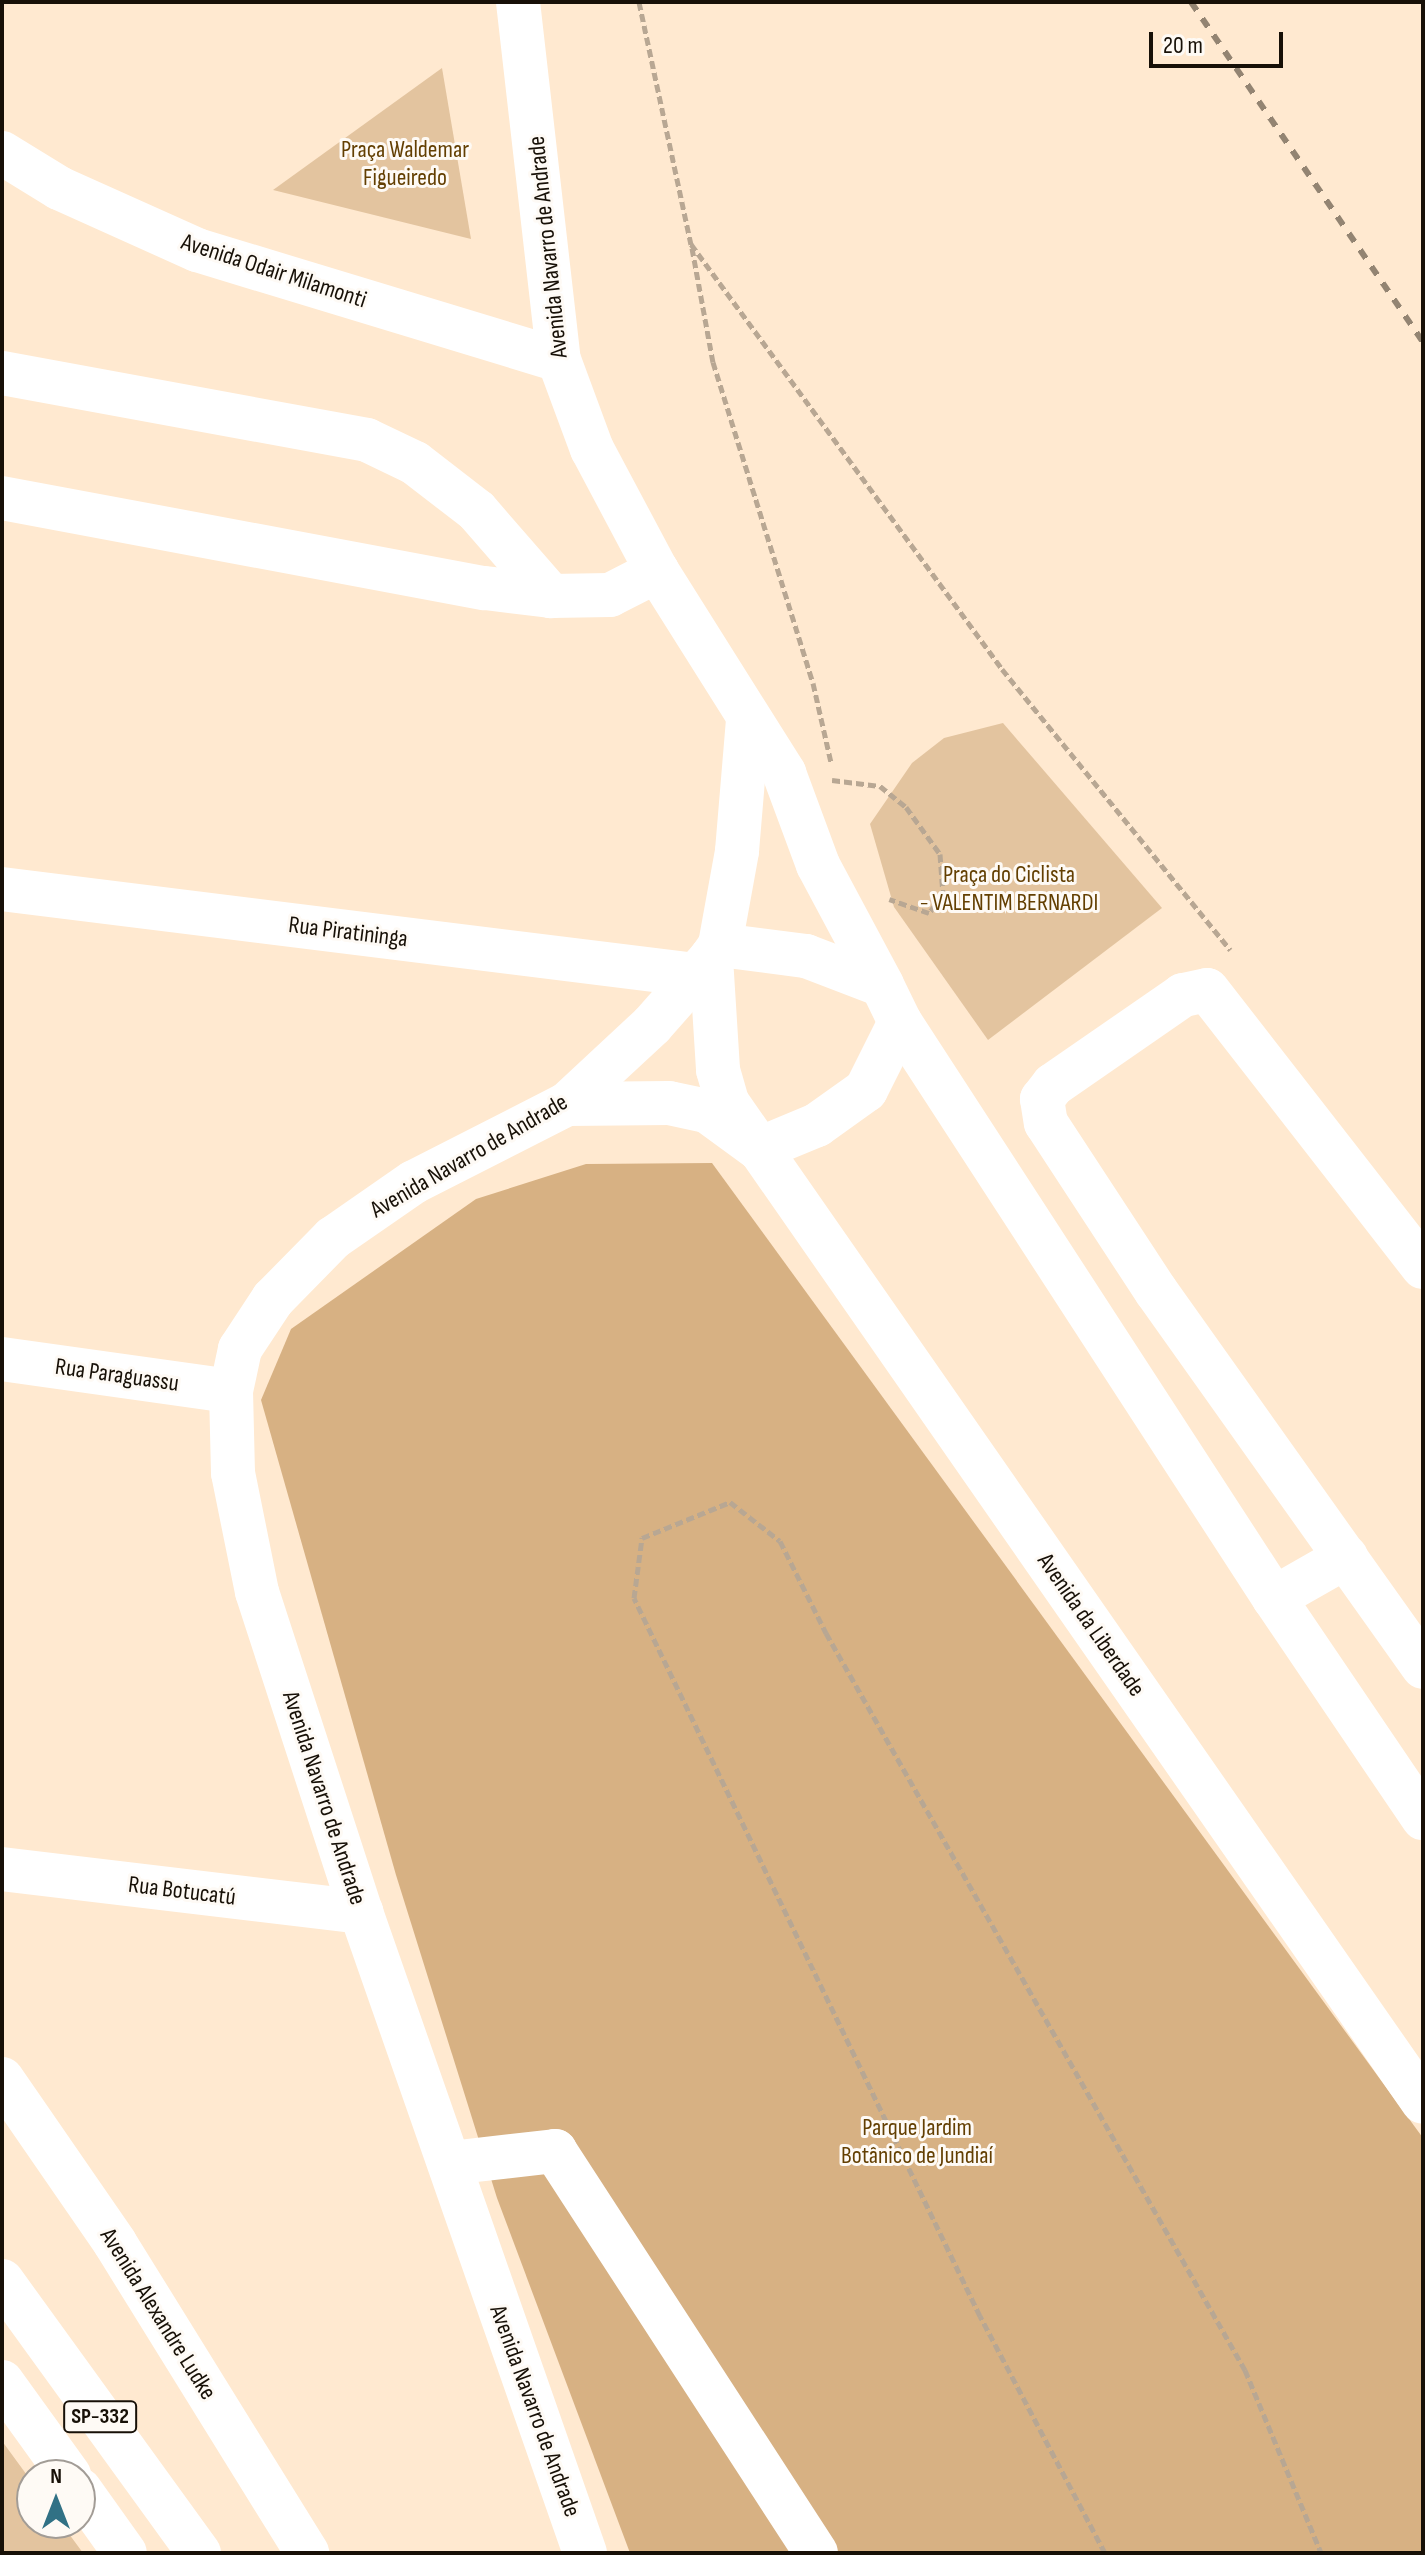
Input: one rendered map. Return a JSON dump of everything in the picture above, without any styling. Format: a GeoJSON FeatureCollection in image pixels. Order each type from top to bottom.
{"type":"FeatureCollection","features":[{"type":"Feature","properties":{"kind":"street","name":"Avenida Navarro de Andrade"},"geometry":{"type":"LineString","coordinates":[[518,2],[527,47],[559,360],[592,449],[657,571],[748,720],[737,851],[708,959],[652,1025],[567,1104],[414,1182],[333,1238],[273,1299],[240,1349],[231,1391],[233,1473],[257,1592],[361,1912],[585,2553]]}},
{"type":"Feature","properties":{"kind":"street","name":"Avenida Odair Milamonti"},"geometry":{"type":"LineString","coordinates":[[2,153],[59,188],[197,250],[559,360]]}},
{"type":"Feature","properties":{"kind":"street"},"geometry":{"type":"LineString","coordinates":[[2,373],[367,440],[415,463],[477,511],[551,596]]}},
{"type":"Feature","properties":{"kind":"street"},"geometry":{"type":"LineString","coordinates":[[2,498],[485,588],[551,596],[610,595],[657,571]]}},
{"type":"Feature","properties":{"kind":"street"},"geometry":{"type":"LineString","coordinates":[[748,720],[784,773],[818,865],[891,1003],[1274,1598],[1423,1818]]}},
{"type":"Feature","properties":{"kind":"street","name":"Rua Piratininga"},"geometry":{"type":"LineString","coordinates":[[2,889],[708,959],[806,956],[891,1003]]}},
{"type":"Feature","properties":{"kind":"street","name":"Avenida da Liberdade"},"geometry":{"type":"LineString","coordinates":[[708,959],[718,1070],[727,1102],[1423,2102]]}},
{"type":"Feature","properties":{"kind":"street"},"geometry":{"type":"LineString","coordinates":[[1423,1267],[1207,990],[1183,995],[1053,1085],[1042,1099],[1046,1123],[1091,1192],[1423,1667]]}},
{"type":"Feature","properties":{"kind":"street"},"geometry":{"type":"LineString","coordinates":[[567,1104],[669,1103],[707,1111],[759,1149],[817,1125],[866,1090],[891,1003]]}},
{"type":"Feature","properties":{"kind":"street","name":"Rua Paraguassu"},"geometry":{"type":"LineString","coordinates":[[2,1359],[231,1391]]}},
{"type":"Feature","properties":{"kind":"street"},"geometry":{"type":"LineString","coordinates":[[1274,1598],[1346,1557]]}},
{"type":"Feature","properties":{"kind":"street","name":"Rua Botucatú"},"geometry":{"type":"LineString","coordinates":[[2,1869],[361,1912]]}},
{"type":"Feature","properties":{"kind":"street","name":"Avenida Alexandre Ludke"},"geometry":{"type":"LineString","coordinates":[[2,2079],[115,2243],[307,2553]]}},
{"type":"Feature","properties":{"kind":"street"},"geometry":{"type":"LineString","coordinates":[[450,2163],[555,2151],[816,2553]]}},
{"type":"Feature","properties":{"kind":"street","name":"SP-332"},"geometry":{"type":"LineString","coordinates":[[2,2281],[199,2553]]}},
{"type":"Feature","properties":{"kind":"street","name":"SP-332"},"geometry":{"type":"LineString","coordinates":[[2,2382],[57,2459]]}},
{"type":"Feature","properties":{"kind":"street"},"geometry":{"type":"LineString","coordinates":[[96,2512],[125,2553]]}},
{"type":"Feature","properties":{"kind":"path"},"geometry":{"type":"LineString","coordinates":[[639,2],[713,362],[813,683],[836,781],[835,796]]}},
{"type":"Feature","properties":{"kind":"path"},"geometry":{"type":"LineString","coordinates":[[691,244],[1002,669],[1238,961]]}},
{"type":"Feature","properties":{"kind":"path"},"geometry":{"type":"LineString","coordinates":[[836,781],[880,786],[906,807],[940,854],[943,895],[929,913],[899,905],[877,892]]}},
{"type":"Feature","properties":{"kind":"path"},"geometry":{"type":"LineString","coordinates":[[1105,2553],[980,2316],[634,1598],[642,1538],[730,1502],[780,1541],[826,1633],[1245,2370],[1321,2553]]}},
{"type":"Feature","properties":{"kind":"green space","name":"Praça Waldemar Figueiredo"},"geometry":{"type":"Polygon","coordinates":[[[442,68],[471,239],[273,190],[442,68]]]}},
{"type":"Feature","properties":{"kind":"green space","name":"Praça do Ciclista - VALENTIM BERNARDI"},"geometry":{"type":"Polygon","coordinates":[[[1003,723],[1162,908],[988,1040],[894,907],[870,824],[912,763],[944,738],[1003,723]]]}},
{"type":"Feature","properties":{"kind":"green space","name":"Parque Jardim Botânico de Jundiaí"},"geometry":{"type":"Polygon","coordinates":[[[712,1163],[1423,2138],[1423,2553],[630,2553],[497,2198],[396,1875],[261,1400],[291,1329],[476,1199],[586,1164],[712,1163]]]}},
{"type":"Feature","properties":{"kind":"green space"},"geometry":{"type":"Polygon","coordinates":[[[2,2441],[16,2460],[16,2539],[73,2539],[83,2553],[2,2553],[2,2441]]]}},
{"type":"Feature","properties":{"kind":"railway"},"geometry":{"type":"LineString","coordinates":[[1191,2],[1423,342]]}}]}
